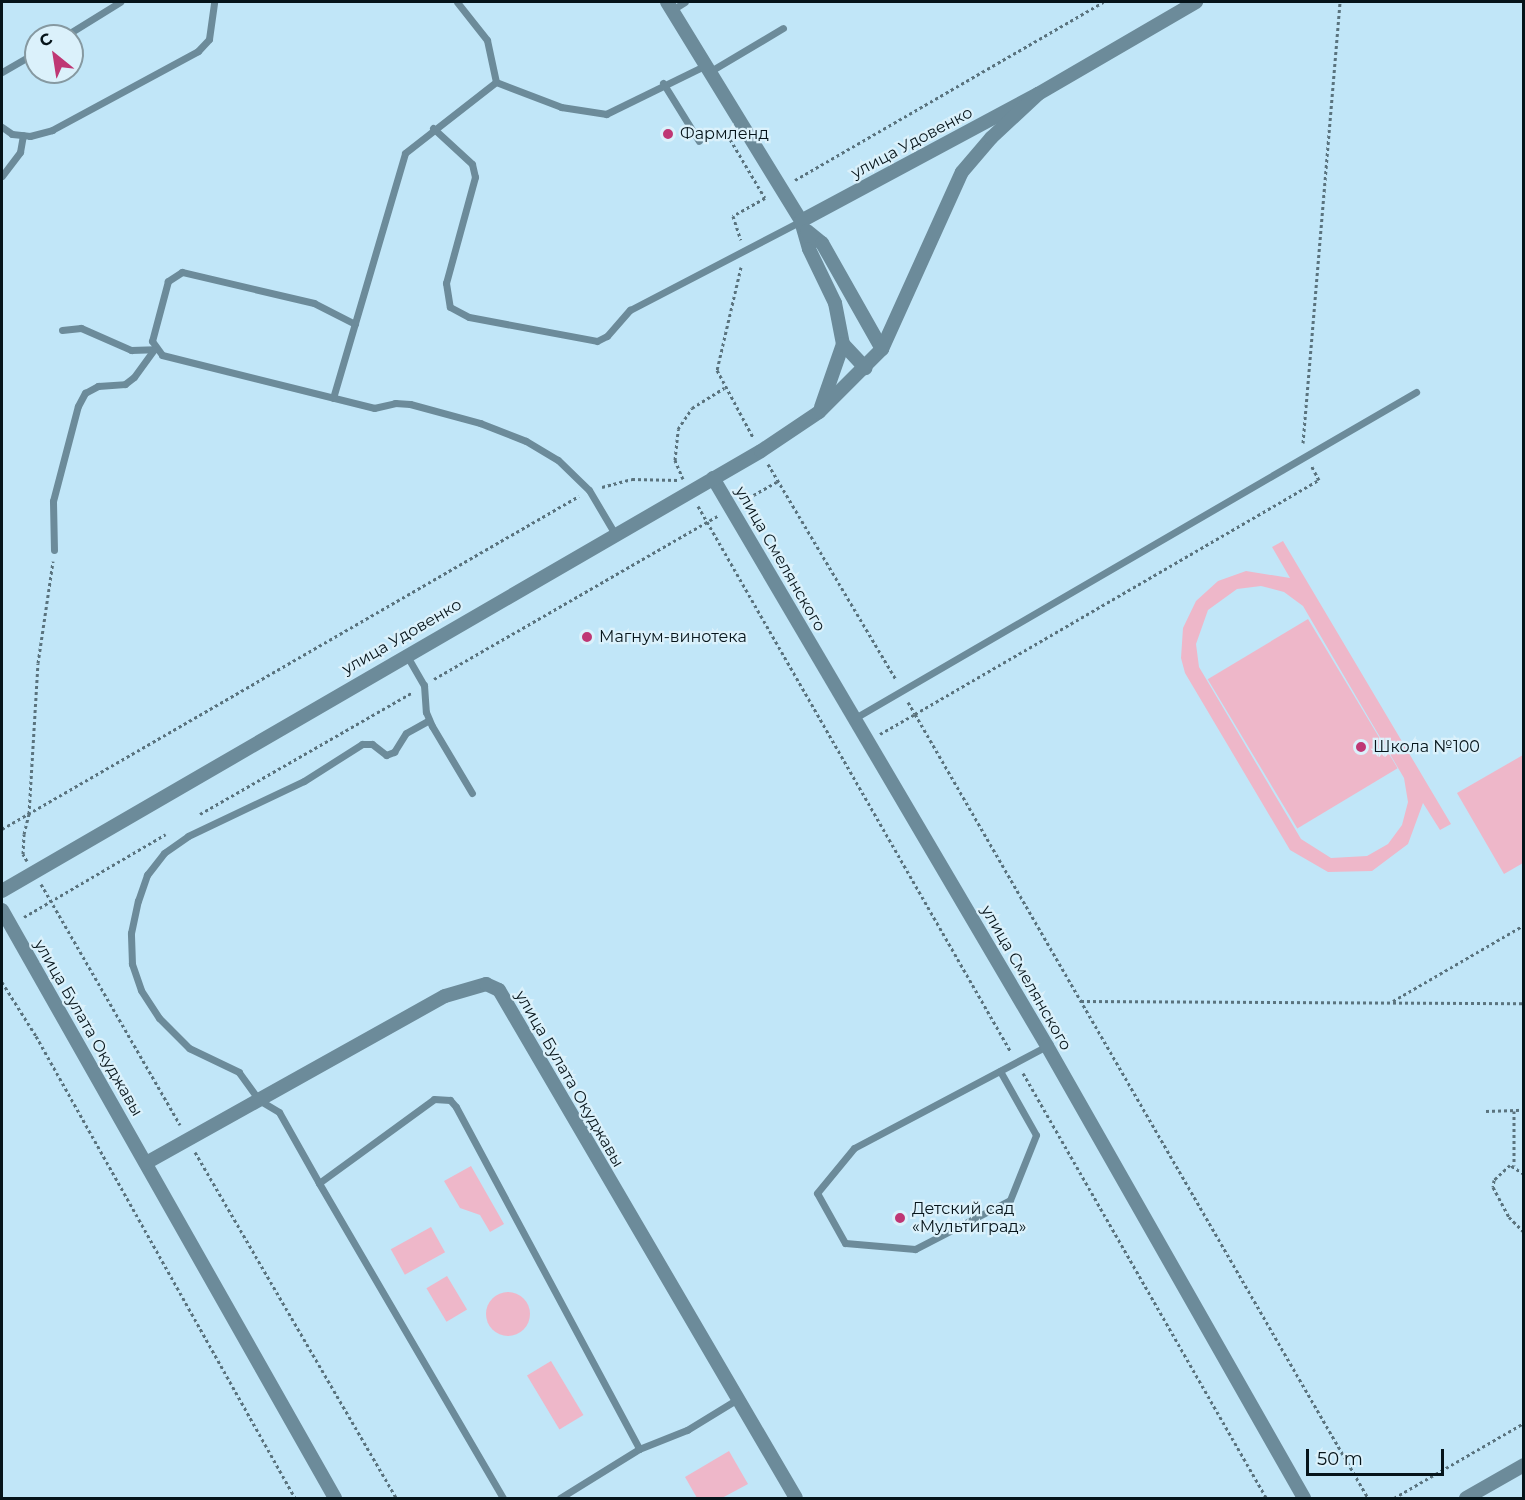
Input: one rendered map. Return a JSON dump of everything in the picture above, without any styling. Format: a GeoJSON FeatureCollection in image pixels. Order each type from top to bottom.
{"type":"FeatureCollection","features":[{"type":"Feature","properties":{"kind":"street","name":"улица Удовенко"},"geometry":{"type":"LineString","coordinates":[[804,226],[1197,2]]}},
{"type":"Feature","properties":{"kind":"street"},"geometry":{"type":"LineString","coordinates":[[670,6],[804,226],[822,243],[882,349]]}},
{"type":"Feature","properties":{"kind":"street","name":"улица Удовенко"},"geometry":{"type":"LineString","coordinates":[[2,891],[615,534],[686,486],[713,478],[761,451],[819,412],[882,349],[922,256],[962,172],[991,138],[1038,94]]}},
{"type":"Feature","properties":{"kind":"street"},"geometry":{"type":"LineString","coordinates":[[804,226],[809,249],[835,303],[843,344],[819,412]]}},
{"type":"Feature","properties":{"kind":"street"},"geometry":{"type":"LineString","coordinates":[[843,344],[865,368]]}},
{"type":"Feature","properties":{"kind":"street","name":"улица Смелянского"},"geometry":{"type":"LineString","coordinates":[[713,478],[1047,1046],[1304,1498]]}},
{"type":"Feature","properties":{"kind":"street","name":"улица Булата Окуджавы"},"geometry":{"type":"LineString","coordinates":[[2,910],[335,1498]]}},
{"type":"Feature","properties":{"kind":"street","name":"улица Булата Окуджавы"},"geometry":{"type":"LineString","coordinates":[[146,1163],[445,996],[486,984],[499,990],[736,1400],[796,1498]]}},
{"type":"Feature","properties":{"kind":"street"},"geometry":{"type":"LineString","coordinates":[[1466,1498],[1524,1465]]}},
{"type":"Feature","properties":{"kind":"lane"},"geometry":{"type":"LineString","coordinates":[[84,24],[120,2]]}},
{"type":"Feature","properties":{"kind":"lane"},"geometry":{"type":"LineString","coordinates":[[2,127],[23,135],[52,130],[198,51],[209,39],[214,2]]}},
{"type":"Feature","properties":{"kind":"lane"},"geometry":{"type":"LineString","coordinates":[[457,2],[487,40],[496,82]]}},
{"type":"Feature","properties":{"kind":"lane"},"geometry":{"type":"LineString","coordinates":[[670,6],[685,2]]}},
{"type":"Feature","properties":{"kind":"lane"},"geometry":{"type":"LineString","coordinates":[[496,82],[561,107],[606,114],[663,83],[707,69],[783,28]]}},
{"type":"Feature","properties":{"kind":"lane"},"geometry":{"type":"LineString","coordinates":[[2,72],[24,59]]}},
{"type":"Feature","properties":{"kind":"lane"},"geometry":{"type":"LineString","coordinates":[[333,398],[405,153],[433,128],[496,82]]}},
{"type":"Feature","properties":{"kind":"lane"},"geometry":{"type":"LineString","coordinates":[[663,83],[699,141]]}},
{"type":"Feature","properties":{"kind":"lane"},"geometry":{"type":"LineString","coordinates":[[433,128],[472,165],[475,177],[446,283],[446,295],[458,314],[597,341],[607,336],[630,310],[744,251],[804,226]]}},
{"type":"Feature","properties":{"kind":"lane"},"geometry":{"type":"LineString","coordinates":[[2,176],[20,152],[23,135]]}},
{"type":"Feature","properties":{"kind":"lane"},"geometry":{"type":"LineString","coordinates":[[355,324],[314,303],[182,272],[168,281],[152,341],[154,349],[162,355],[374,408],[395,403],[410,404],[480,423],[526,441],[558,460],[589,490],[615,534]]}},
{"type":"Feature","properties":{"kind":"lane"},"geometry":{"type":"LineString","coordinates":[[62,330],[81,328],[131,350],[154,349]]}},
{"type":"Feature","properties":{"kind":"lane"},"geometry":{"type":"LineString","coordinates":[[54,550],[53,501],[78,406],[85,393],[98,386],[124,384],[134,377],[154,349]]}},
{"type":"Feature","properties":{"kind":"lane"},"geometry":{"type":"LineString","coordinates":[[855,718],[1416,392]]}},
{"type":"Feature","properties":{"kind":"lane"},"geometry":{"type":"LineString","coordinates":[[406,654],[424,685],[429,720],[472,793]]}},
{"type":"Feature","properties":{"kind":"lane"},"geometry":{"type":"LineString","coordinates":[[429,720],[406,733],[394,752],[386,755],[372,744],[362,744],[304,781],[188,836],[164,853],[147,875],[131,933],[132,964],[141,990],[172,1035],[239,1072],[259,1100],[279,1112],[503,1498]]}},
{"type":"Feature","properties":{"kind":"lane"},"geometry":{"type":"LineString","coordinates":[[1000,1071],[1036,1135],[1010,1200],[915,1249],[845,1243],[817,1193],[854,1148],[1047,1046]]}},
{"type":"Feature","properties":{"kind":"lane"},"geometry":{"type":"LineString","coordinates":[[319,1183],[426,1104],[442,1098],[450,1100],[639,1449]]}},
{"type":"Feature","properties":{"kind":"lane"},"geometry":{"type":"LineString","coordinates":[[560,1498],[639,1449],[687,1430],[736,1400]]}},
{"type":"Feature","properties":{"kind":"path"},"geometry":{"type":"LineString","coordinates":[[1102,2],[733,216],[744,251],[733,316],[717,370],[724,388],[902,691],[1368,1498]]}},
{"type":"Feature","properties":{"kind":"path"},"geometry":{"type":"LineString","coordinates":[[868,741],[1319,480],[1302,449],[1340,2]]}},
{"type":"Feature","properties":{"kind":"path"},"geometry":{"type":"LineString","coordinates":[[725,131],[765,198]]}},
{"type":"Feature","properties":{"kind":"path"},"geometry":{"type":"LineString","coordinates":[[724,388],[692,408],[678,429],[675,460],[686,486],[1266,1498]]}},
{"type":"Feature","properties":{"kind":"path"},"geometry":{"type":"LineString","coordinates":[[2,829],[589,490],[632,479],[686,486]]}},
{"type":"Feature","properties":{"kind":"path"},"geometry":{"type":"LineString","coordinates":[[196,817],[778,481]]}},
{"type":"Feature","properties":{"kind":"path"},"geometry":{"type":"LineString","coordinates":[[10,925],[175,829]]}},
{"type":"Feature","properties":{"kind":"path"},"geometry":{"type":"LineString","coordinates":[[1392,1002],[1524,926]]}},
{"type":"Feature","properties":{"kind":"path"},"geometry":{"type":"LineString","coordinates":[[2,982],[36,1036],[295,1498]]}},
{"type":"Feature","properties":{"kind":"path"},"geometry":{"type":"LineString","coordinates":[[1081,1001],[1524,1003]]}},
{"type":"Feature","properties":{"kind":"path"},"geometry":{"type":"LineString","coordinates":[[1514,1110],[1514,1165]]}},
{"type":"Feature","properties":{"kind":"path"},"geometry":{"type":"LineString","coordinates":[[1486,1111],[1524,1110]]}},
{"type":"Feature","properties":{"kind":"path"},"geometry":{"type":"LineString","coordinates":[[1514,1165],[1524,1173]]}},
{"type":"Feature","properties":{"kind":"path"},"geometry":{"type":"LineString","coordinates":[[1514,1165],[1494,1180],[1493,1187],[1509,1217],[1524,1232]]}},
{"type":"Feature","properties":{"kind":"path"},"geometry":{"type":"LineString","coordinates":[[1394,1498],[1524,1423]]}},
{"type":"Feature","properties":{"kind":"shaded area"},"geometry":{"type":"Polygon","coordinates":[[[1283,541],[1451,824],[1440,830],[1423,803],[1408,844],[1372,871],[1328,872],[1290,850],[1185,673],[1181,658],[1183,628],[1196,601],[1218,581],[1246,571],[1290,578],[1272,547],[1283,541]],[[1261,586],[1237,589],[1208,610],[1196,644],[1199,667],[1301,839],[1331,858],[1367,856],[1388,844],[1402,825],[1408,802],[1404,778],[1303,606],[1284,592],[1261,586]]]}},
{"type":"Feature","properties":{"kind":"shaded area"},"geometry":{"type":"Polygon","coordinates":[[[1308,619],[1398,768],[1297,828],[1208,679],[1308,619]]]}},
{"type":"Feature","properties":{"kind":"shaded area"},"geometry":{"type":"Polygon","coordinates":[[[1523,755],[1523,863],[1504,874],[1457,793],[1523,755]]]}},
{"type":"Feature","properties":{"kind":"shaded area"},"geometry":{"type":"Polygon","coordinates":[[[471,1166],[504,1224],[490,1232],[480,1215],[460,1208],[444,1181],[471,1166]]]}},
{"type":"Feature","properties":{"kind":"shaded area"},"geometry":{"type":"Polygon","coordinates":[[[431,1227],[445,1252],[405,1275],[391,1249],[431,1227]]]}},
{"type":"Feature","properties":{"kind":"shaded area"},"geometry":{"type":"Polygon","coordinates":[[[447,1276],[467,1309],[447,1322],[426,1288],[447,1276]]]}},
{"type":"Feature","properties":{"kind":"shaded area"},"geometry":{"type":"Polygon","coordinates":[[[508,1292],[517,1293],[524,1298],[529,1305],[529,1323],[524,1330],[517,1335],[508,1336],[499,1335],[492,1330],[487,1323],[486,1314],[487,1305],[492,1298],[499,1293],[508,1292]]]}},
{"type":"Feature","properties":{"kind":"shaded area"},"geometry":{"type":"Polygon","coordinates":[[[551,1361],[583,1415],[559,1429],[527,1375],[551,1361]]]}},
{"type":"Feature","properties":{"kind":"shaded area"},"geometry":{"type":"Polygon","coordinates":[[[729,1451],[748,1484],[722,1498],[697,1498],[685,1477],[729,1451]]]}},
{"type":"Feature","properties":{"kind":"place","name":"Фармленд"},"geometry":{"type":"Point","coordinates":[668,134]}},
{"type":"Feature","properties":{"kind":"place","name":"Магнум-винотека"},"geometry":{"type":"Point","coordinates":[587,637]}},
{"type":"Feature","properties":{"kind":"place","name":"Школа №100"},"geometry":{"type":"Point","coordinates":[1361,747]}},
{"type":"Feature","properties":{"kind":"place","name":"Детский сад «Мультиград»"},"geometry":{"type":"Point","coordinates":[900,1218]}}]}
